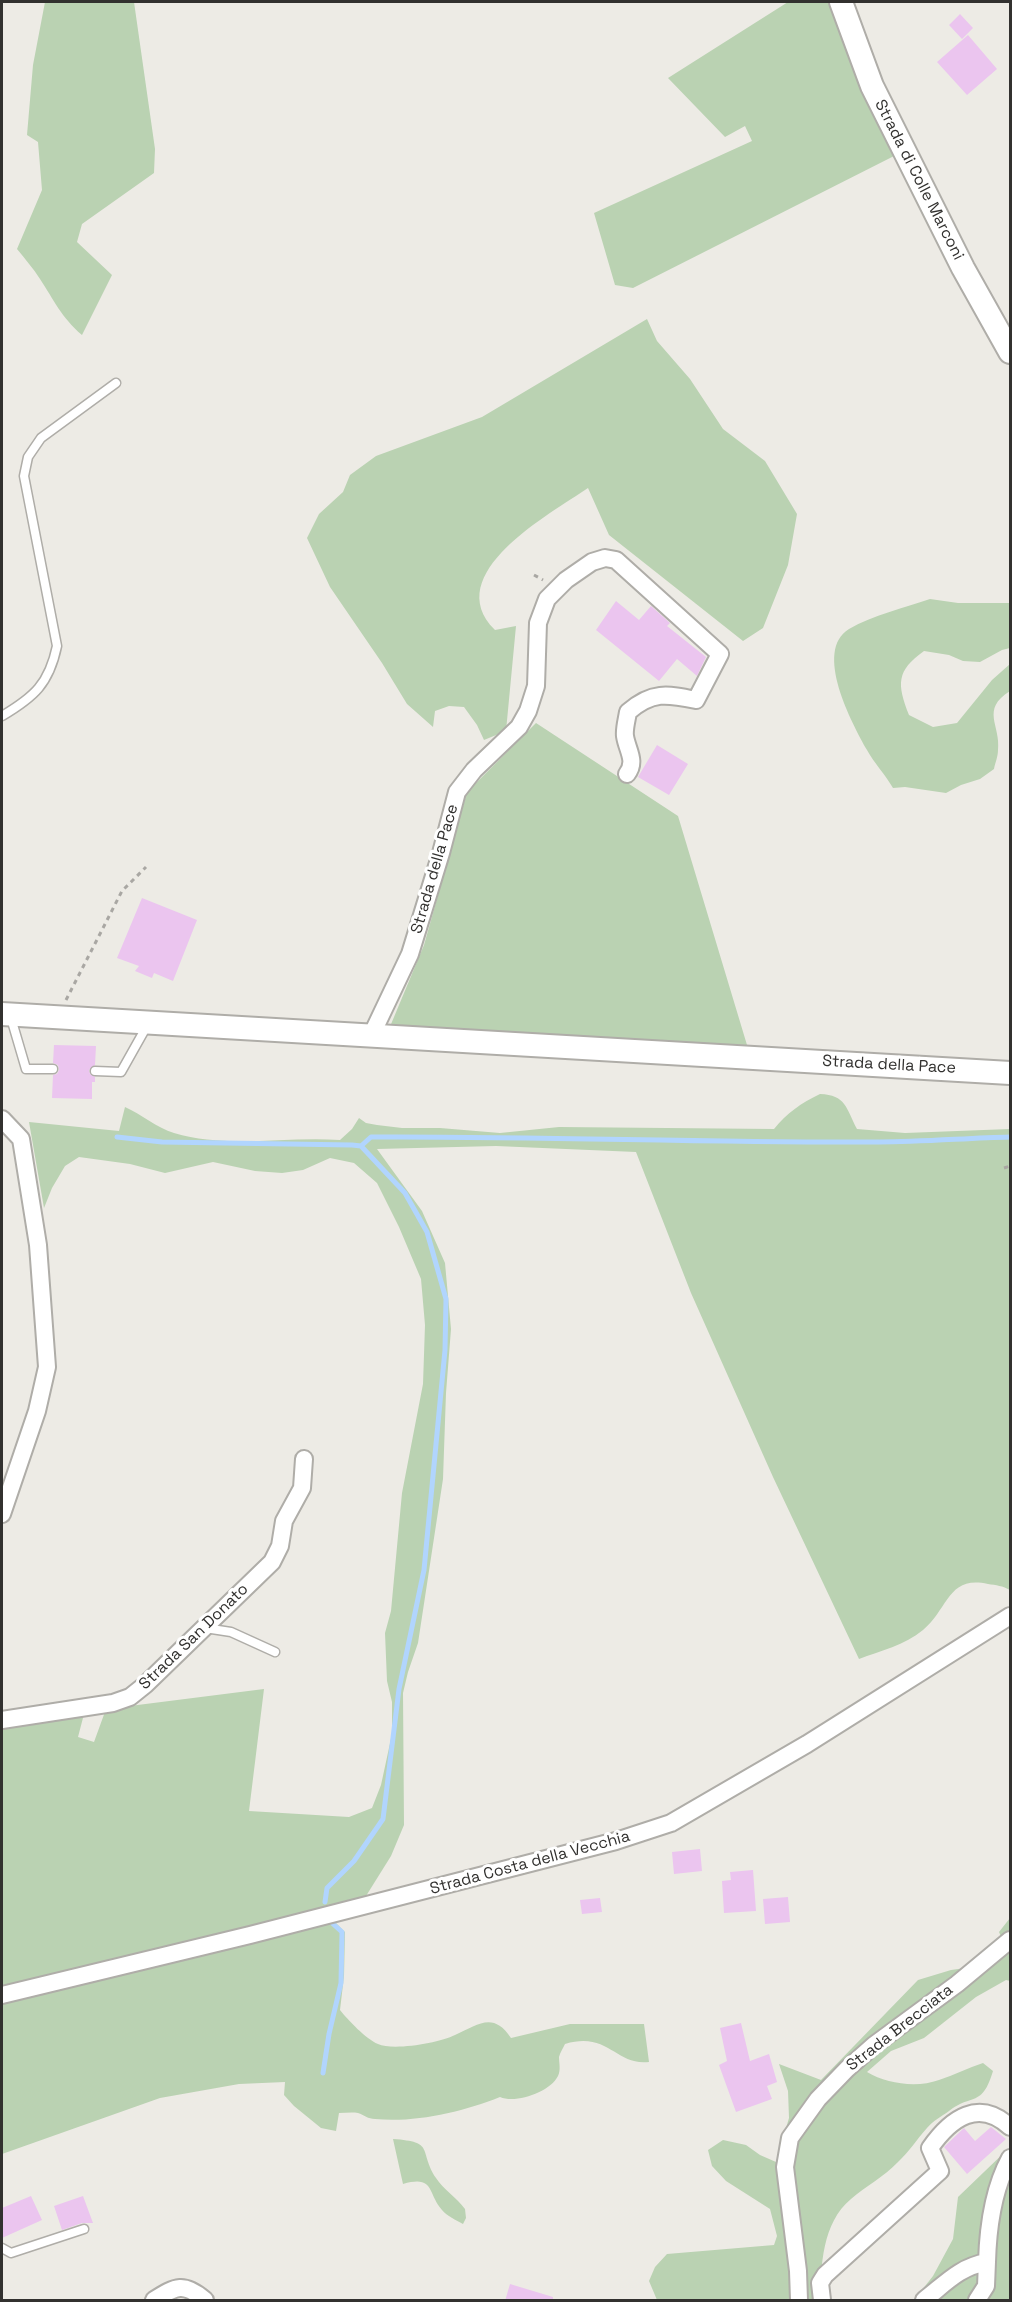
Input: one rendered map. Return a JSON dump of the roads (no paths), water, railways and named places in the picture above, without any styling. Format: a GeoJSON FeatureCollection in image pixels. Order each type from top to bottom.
{"type":"FeatureCollection","features":[{"type":"Feature","properties":{"kind":"street","name":"Strada di Colle Marconi"},"geometry":{"type":"LineString","coordinates":[[842,2],[872,86],[976,292],[1011,352]]}},
{"type":"Feature","properties":{"kind":"street","name":"Strada della Pace"},"geometry":{"type":"LineString","coordinates":[[372,1034],[410,954],[457,792],[474,770],[519,727],[528,711],[536,686],[538,623],[547,599],[566,580],[591,562],[605,558],[616,560],[720,654],[696,700],[669,695],[642,700],[628,712],[624,735],[632,758],[631,768],[627,774]]}},
{"type":"Feature","properties":{"kind":"street","name":"Strada della Pace"},"geometry":{"type":"LineString","coordinates":[[6,1014],[1011,1073]]}},
{"type":"Feature","properties":{"kind":"street"},"geometry":{"type":"LineString","coordinates":[[2,1119],[21,1139],[38,1245],[47,1367],[37,1411],[2,1514]]}},
{"type":"Feature","properties":{"kind":"street","name":"Strada San Donato"},"geometry":{"type":"LineString","coordinates":[[2,1720],[113,1703],[129,1697],[145,1685],[272,1562],[280,1546],[284,1521],[302,1488],[304,1459]]}},
{"type":"Feature","properties":{"kind":"street","name":"Strada Costa della Vecchia"},"geometry":{"type":"LineString","coordinates":[[2,1995],[584,1850],[671,1823],[807,1744],[1006,1623]]}},
{"type":"Feature","properties":{"kind":"street","name":"Strada Brecciata"},"geometry":{"type":"LineString","coordinates":[[799,2301],[798,2271],[785,2168],[790,2138],[818,2099],[847,2068],[1011,1940]]}},
{"type":"Feature","properties":{"kind":"street"},"geometry":{"type":"LineString","coordinates":[[822,2301],[820,2283],[825,2275],[940,2171],[930,2148],[939,2136],[972,2113],[987,2112],[1000,2117],[1011,2127]]}},
{"type":"Feature","properties":{"kind":"street"},"geometry":{"type":"LineString","coordinates":[[977,2301],[986,2286],[987,2239],[997,2187],[1011,2158]]}},
{"type":"Feature","properties":{"kind":"street"},"geometry":{"type":"LineString","coordinates":[[924,2301],[960,2270],[987,2262]]}},
{"type":"Feature","properties":{"kind":"street"},"geometry":{"type":"LineString","coordinates":[[154,2301],[165,2293],[180,2288],[193,2290],[205,2301]]}},
{"type":"Feature","properties":{"kind":"lane"},"geometry":{"type":"LineString","coordinates":[[2,716],[41,687],[53,666],[57,646],[24,476],[28,457],[41,438],[116,383]]}},
{"type":"Feature","properties":{"kind":"lane"},"geometry":{"type":"LineString","coordinates":[[6,1014],[26,1068],[53,1070]]}},
{"type":"Feature","properties":{"kind":"lane"},"geometry":{"type":"LineString","coordinates":[[95,1071],[121,1072],[149,1022]]}},
{"type":"Feature","properties":{"kind":"lane"},"geometry":{"type":"LineString","coordinates":[[205,1628],[231,1632],[275,1652]]}},
{"type":"Feature","properties":{"kind":"lane"},"geometry":{"type":"LineString","coordinates":[[2,2248],[11,2253],[84,2229]]}},
{"type":"Feature","properties":{"kind":"waterway"},"geometry":{"type":"LineString","coordinates":[[117,1137],[162,1142],[361,1146],[405,1193],[427,1232],[446,1299],[445,1350],[424,1570],[399,1689],[383,1819],[354,1861],[327,1888],[325,1902]]}},
{"type":"Feature","properties":{"kind":"waterway"},"geometry":{"type":"LineString","coordinates":[[361,1146],[371,1137],[816,1142],[895,1142],[1010,1137]]}},
{"type":"Feature","properties":{"kind":"waterway"},"geometry":{"type":"LineString","coordinates":[[323,2073],[341,1983],[342,1932],[331,1922]]}}]}
